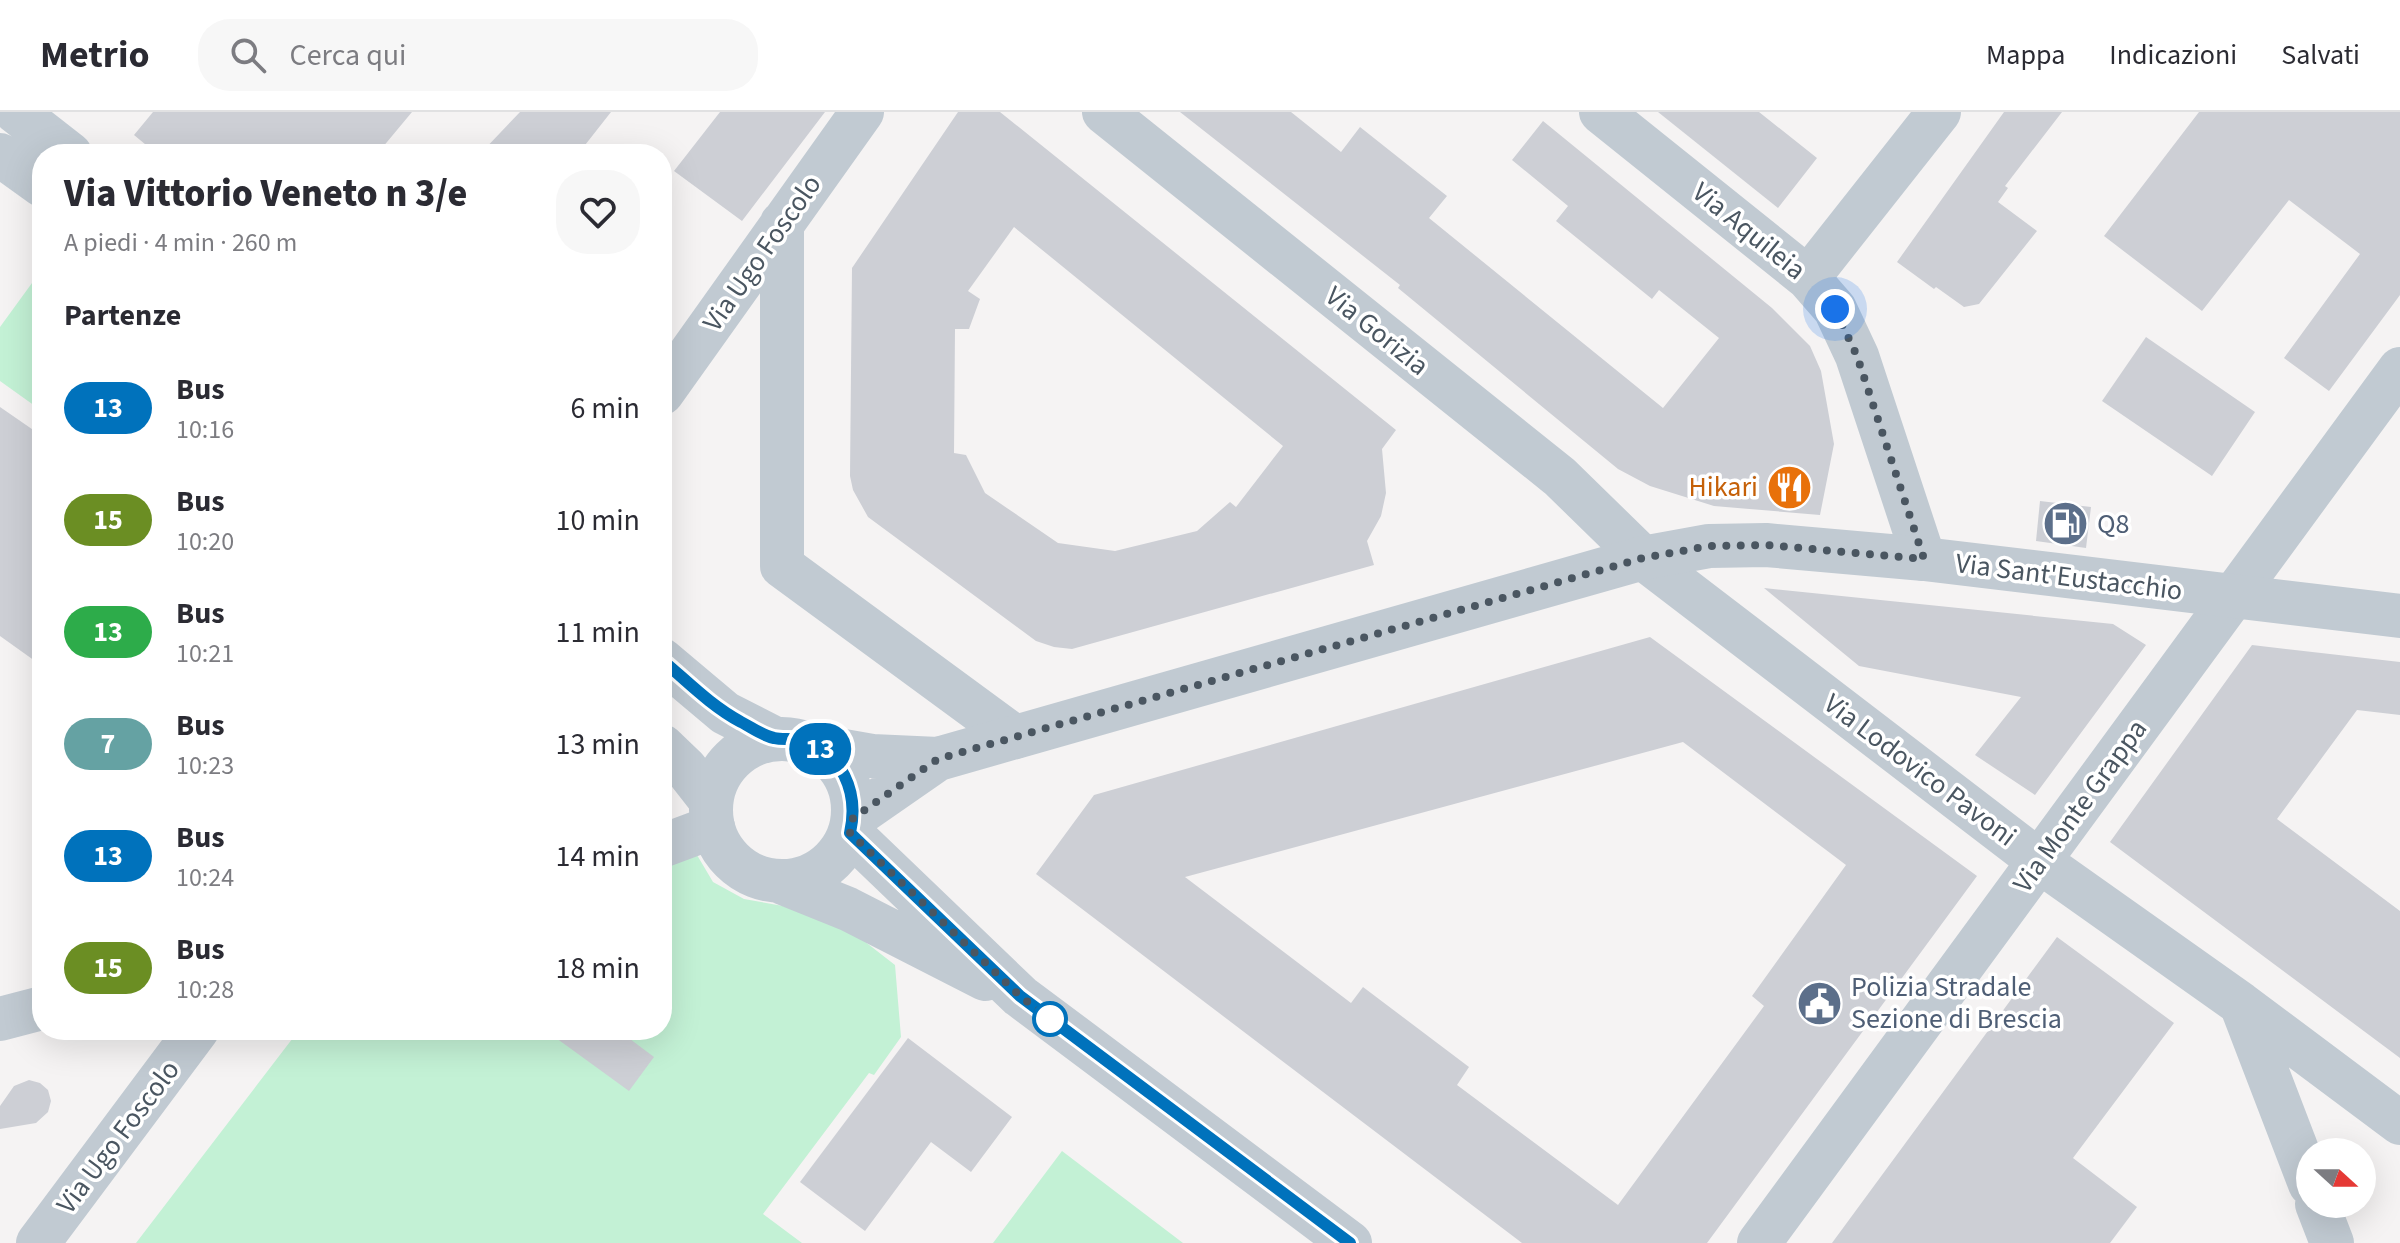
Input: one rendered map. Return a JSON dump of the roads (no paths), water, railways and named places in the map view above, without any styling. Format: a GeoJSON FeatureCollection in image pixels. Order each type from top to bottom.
{"type":"FeatureCollection","features":[{"type":"Feature","properties":{"kind":"street"},"geometry":{"type":"LineString","coordinates":[[16,112],[57,144]]}},
{"type":"Feature","properties":{"kind":"street","name":"Via Ugo Foscolo"},"geometry":{"type":"LineString","coordinates":[[672,379],[862,112]]}},
{"type":"Feature","properties":{"kind":"street","name":"Via Gorizia"},"geometry":{"type":"LineString","coordinates":[[1104,112],[1560,477],[1643,558]]}},
{"type":"Feature","properties":{"kind":"street","name":"Via Aquileia"},"geometry":{"type":"LineString","coordinates":[[1601,112],[1808,278],[1835,309],[1857,356],[1924,559]]}},
{"type":"Feature","properties":{"kind":"street"},"geometry":{"type":"LineString","coordinates":[[1808,278],[1939,112]]}},
{"type":"Feature","properties":{"kind":"street"},"geometry":{"type":"LineString","coordinates":[[0,155],[32,178]]}},
{"type":"Feature","properties":{"kind":"street"},"geometry":{"type":"LineString","coordinates":[[782,223],[782,566],[1015,737]]}},
{"type":"Feature","properties":{"kind":"street","name":"Via Monte Grappa"},"geometry":{"type":"LineString","coordinates":[[1759,1243],[2400,369]]}},
{"type":"Feature","properties":{"kind":"street","name":"Via Sant'Eustacchio"},"geometry":{"type":"LineString","coordinates":[[938,759],[1643,558],[1709,546],[1766,545],[1924,559],[2400,616]]}},
{"type":"Feature","properties":{"kind":"street","name":"Via Lodovico Pavoni"},"geometry":{"type":"LineString","coordinates":[[1643,558],[2039,861],[2241,1004],[2400,1123]]}},
{"type":"Feature","properties":{"kind":"street"},"geometry":{"type":"LineString","coordinates":[[672,668],[725,713],[827,753],[845,776],[851,790],[852,826],[1020,996],[1350,1243]]}},
{"type":"Feature","properties":{"kind":"street"},"geometry":{"type":"LineString","coordinates":[[712,814],[714,788],[727,764],[748,747],[795,742],[872,756],[938,759]]}},
{"type":"Feature","properties":{"kind":"street"},"geometry":{"type":"LineString","coordinates":[[672,756],[686,769],[712,814],[724,852],[744,870],[755,877],[781,882],[848,909],[1020,996]]}},
{"type":"Feature","properties":{"kind":"street"},"geometry":{"type":"LineString","coordinates":[[781,882],[811,875],[824,868],[835,858],[852,826],[938,759]]}},
{"type":"Feature","properties":{"kind":"street"},"geometry":{"type":"LineString","coordinates":[[672,840],[712,814]]}},
{"type":"Feature","properties":{"kind":"street"},"geometry":{"type":"LineString","coordinates":[[2241,1004],[2296,1147]]}},
{"type":"Feature","properties":{"kind":"street"},"geometry":{"type":"LineString","coordinates":[[0,1019],[32,1011]]}},
{"type":"Feature","properties":{"kind":"street","name":"Via Ugo Foscolo"},"geometry":{"type":"LineString","coordinates":[[38,1243],[190,1040]]}},
{"type":"Feature","properties":{"kind":"street"},"geometry":{"type":"LineString","coordinates":[[2322,1218],[2332,1243]]}},
{"type":"Feature","properties":{"kind":"place","name":"Hikari"},"geometry":{"type":"Point","coordinates":[1789,487]}},
{"type":"Feature","properties":{"kind":"place","name":"Q8"},"geometry":{"type":"Point","coordinates":[2066,524]}},
{"type":"Feature","properties":{"kind":"place","name":"Polizia Stradale Sezione di Brescia"},"geometry":{"type":"Point","coordinates":[1820,1003]}}]}
